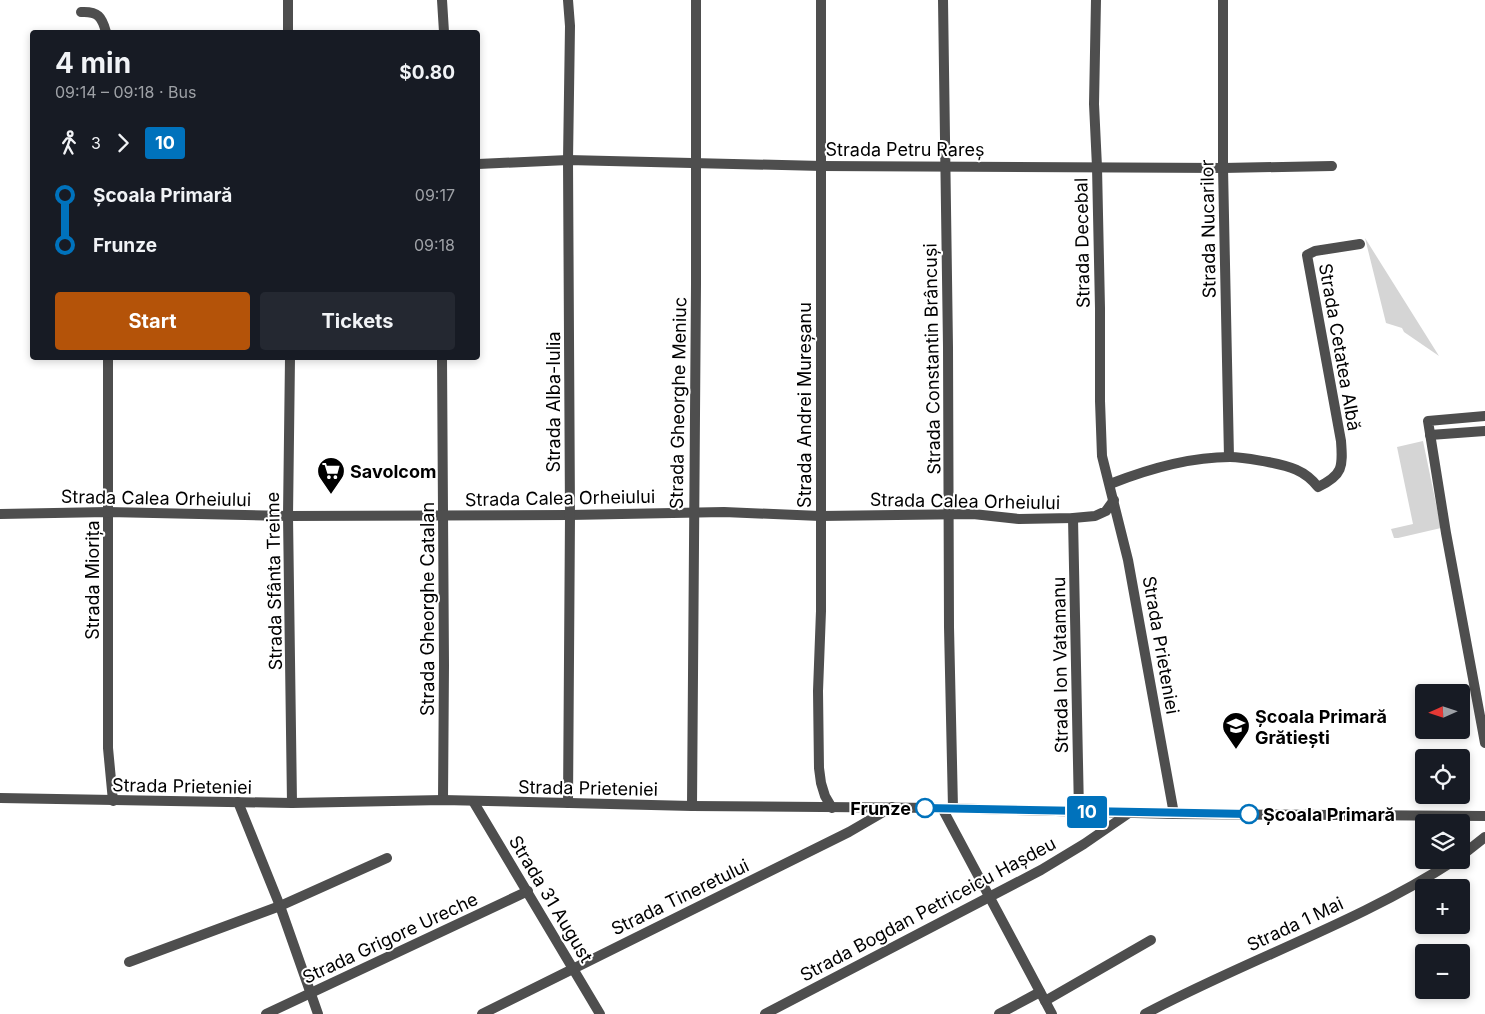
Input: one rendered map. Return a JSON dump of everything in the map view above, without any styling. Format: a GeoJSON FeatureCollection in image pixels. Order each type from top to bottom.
{"type":"FeatureCollection","features":[{"type":"Feature","properties":{"kind":"street"},"geometry":{"type":"LineString","coordinates":[[288,0],[288,30]]}},
{"type":"Feature","properties":{"kind":"street"},"geometry":{"type":"LineString","coordinates":[[442,0],[444,30]]}},
{"type":"Feature","properties":{"kind":"street","name":"Strada Alba-Iulia"},"geometry":{"type":"LineString","coordinates":[[568,0],[570,26],[568,160],[570,515],[568,803]]}},
{"type":"Feature","properties":{"kind":"street","name":"Strada Gheorghe Meniuc"},"geometry":{"type":"LineString","coordinates":[[692,806],[696,0]]}},
{"type":"Feature","properties":{"kind":"street","name":"Strada Andrei Mureșanu"},"geometry":{"type":"LineString","coordinates":[[821,0],[821,611],[818,691],[819,768],[825,796],[832,808]]}},
{"type":"Feature","properties":{"kind":"street","name":"Strada Constantin Brâncuși"},"geometry":{"type":"LineString","coordinates":[[943,0],[950,515],[949,627],[953,808]]}},
{"type":"Feature","properties":{"kind":"street","name":"Strada Decebal"},"geometry":{"type":"LineString","coordinates":[[1096,0],[1094,104],[1097,167],[1100,419],[1102,456],[1110,484]]}},
{"type":"Feature","properties":{"kind":"street","name":"Strada Nucarilor"},"geometry":{"type":"LineString","coordinates":[[1223,0],[1223,168],[1229,457]]}},
{"type":"Feature","properties":{"kind":"street"},"geometry":{"type":"LineString","coordinates":[[81,12],[95,13],[101,19],[105,30]]}},
{"type":"Feature","properties":{"kind":"street","name":"Strada Petru Rareș"},"geometry":{"type":"LineString","coordinates":[[480,164],[568,160],[822,166],[945,165],[1223,168],[1332,166]]}},
{"type":"Feature","properties":{"kind":"street","name":"Strada Cetatea Albă"},"geometry":{"type":"LineString","coordinates":[[1229,457],[1294,468],[1303,472],[1318,487],[1332,480],[1340,470],[1342,460],[1341,441],[1307,255],[1315,251],[1360,244]]}},
{"type":"Feature","properties":{"kind":"street","name":"Strada Miorița"},"geometry":{"type":"LineString","coordinates":[[108,360],[108,748],[113,801]]}},
{"type":"Feature","properties":{"kind":"street","name":"Strada Sfânta Treime"},"geometry":{"type":"LineString","coordinates":[[290,360],[288,516],[292,804]]}},
{"type":"Feature","properties":{"kind":"street","name":"Strada Gheorghe Catalan"},"geometry":{"type":"LineString","coordinates":[[442,360],[443,800]]}},
{"type":"Feature","properties":{"kind":"street"},"geometry":{"type":"LineString","coordinates":[[1485,416],[1428,421],[1446,533],[1485,743]]}},
{"type":"Feature","properties":{"kind":"street"},"geometry":{"type":"LineString","coordinates":[[1430,435],[1485,430]]}},
{"type":"Feature","properties":{"kind":"street"},"geometry":{"type":"LineString","coordinates":[[1110,484],[1171,465],[1229,457]]}},
{"type":"Feature","properties":{"kind":"street","name":"Strada Prieteniei"},"geometry":{"type":"LineString","coordinates":[[1110,484],[1138,612],[1174,814]]}},
{"type":"Feature","properties":{"kind":"street","name":"Strada Calea Orheiului"},"geometry":{"type":"LineString","coordinates":[[0,514],[108,512],[288,516],[742,512],[820,516],[988,515],[1019,519],[1095,516],[1106,511],[1114,500]]}},
{"type":"Feature","properties":{"kind":"street","name":"Strada Ion Vatamanu"},"geometry":{"type":"LineString","coordinates":[[1073,518],[1079,812]]}},
{"type":"Feature","properties":{"kind":"street","name":"Strada Prieteniei"},"geometry":{"type":"LineString","coordinates":[[0,798],[292,804],[443,800],[692,806],[953,808],[1174,814],[1485,816]]}},
{"type":"Feature","properties":{"kind":"street","name":"Strada 31 August"},"geometry":{"type":"LineString","coordinates":[[473,801],[600,1014]]}},
{"type":"Feature","properties":{"kind":"street"},"geometry":{"type":"LineString","coordinates":[[238,802],[280,906],[318,1014]]}},
{"type":"Feature","properties":{"kind":"street","name":"Strada Tineretului"},"geometry":{"type":"LineString","coordinates":[[482,1014],[849,832],[892,807]]}},
{"type":"Feature","properties":{"kind":"street"},"geometry":{"type":"LineString","coordinates":[[942,808],[1052,1014]]}},
{"type":"Feature","properties":{"kind":"street","name":"Strada Bogdan Petriceicu Hașdeu"},"geometry":{"type":"LineString","coordinates":[[765,1014],[1041,870],[1084,844],[1129,813]]}},
{"type":"Feature","properties":{"kind":"street"},"geometry":{"type":"LineString","coordinates":[[1470,849],[1485,837]]}},
{"type":"Feature","properties":{"kind":"street"},"geometry":{"type":"LineString","coordinates":[[129,962],[280,906],[387,858]]}},
{"type":"Feature","properties":{"kind":"street","name":"Strada 1 Mai"},"geometry":{"type":"LineString","coordinates":[[1146,1014],[1237,969],[1333,925],[1441,869]]}},
{"type":"Feature","properties":{"kind":"street","name":"Strada Grigore Ureche"},"geometry":{"type":"LineString","coordinates":[[266,1014],[528,891]]}},
{"type":"Feature","properties":{"kind":"street"},"geometry":{"type":"LineString","coordinates":[[999,1014],[1042,996],[1151,940]]}},
{"type":"Feature","properties":{"kind":"shaded area"},"geometry":{"type":"Polygon","coordinates":[[[1365,238],[1439,356],[1404,332],[1402,328],[1386,323],[1365,238]]]}},
{"type":"Feature","properties":{"kind":"shaded area"},"geometry":{"type":"Polygon","coordinates":[[[1423,441],[1441,528],[1394,538],[1391,529],[1413,524],[1397,447],[1423,441]]]}},
{"type":"Feature","properties":{"kind":"bus line","name":"10"},"geometry":{"type":"LineString","coordinates":[[925,808],[1249,814]]}},
{"type":"Feature","properties":{"kind":"place","name":"Savolcom"},"geometry":{"type":"Point","coordinates":[331,495]}},
{"type":"Feature","properties":{"kind":"place","name":"Școala Primară Grătiești"},"geometry":{"type":"Point","coordinates":[1236,750]}},
{"type":"Feature","properties":{"kind":"place","name":"Frunze"},"geometry":{"type":"Point","coordinates":[925,808]}},
{"type":"Feature","properties":{"kind":"place","name":"Școala Primară"},"geometry":{"type":"Point","coordinates":[1249,814]}}]}
